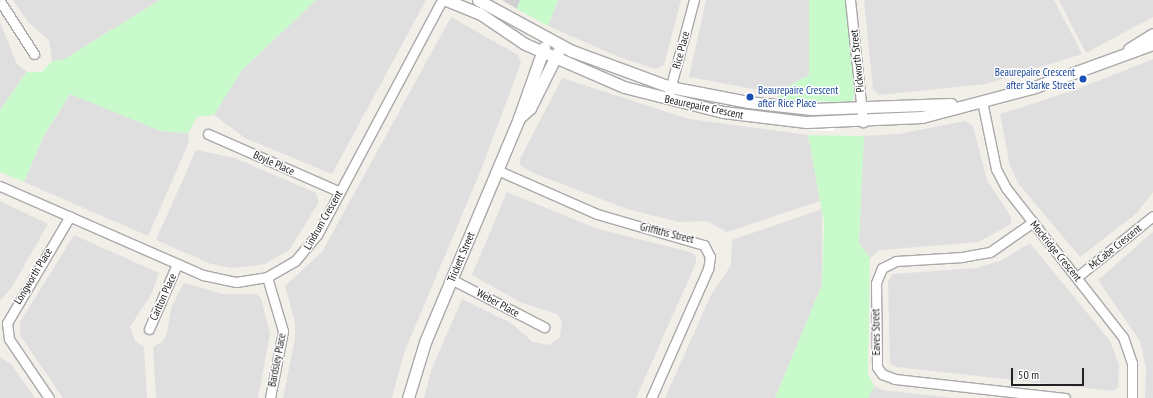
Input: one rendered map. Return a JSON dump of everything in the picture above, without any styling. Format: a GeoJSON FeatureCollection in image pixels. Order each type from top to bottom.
{"type":"FeatureCollection","features":[{"type":"Feature","properties":{"kind":"street","name":"Lindrum Crescent"},"geometry":{"type":"LineString","coordinates":[[0,186],[177,264],[225,281],[267,277],[305,252],[340,192],[442,0]]}},
{"type":"Feature","properties":{"kind":"street","name":"Beaurepaire Crescent"},"geometry":{"type":"LineString","coordinates":[[446,0],[480,13],[542,52],[555,58],[667,100],[743,115],[812,122],[863,122],[922,117],[1047,83],[1122,54],[1153,44]]}},
{"type":"Feature","properties":{"kind":"street","name":"Beaurepaire Crescent"},"geometry":{"type":"LineString","coordinates":[[478,0],[561,46],[615,70],[670,87],[741,101],[812,109],[862,109],[982,101]]}},
{"type":"Feature","properties":{"kind":"street","name":"Rice Place"},"geometry":{"type":"LineString","coordinates":[[667,100],[694,0]]}},
{"type":"Feature","properties":{"kind":"street","name":"Pickworth Street"},"geometry":{"type":"LineString","coordinates":[[850,0],[863,122]]}},
{"type":"Feature","properties":{"kind":"street"},"geometry":{"type":"LineString","coordinates":[[0,1],[34,54]]}},
{"type":"Feature","properties":{"kind":"street","name":"Beaurepaire Crescent"},"geometry":{"type":"LineString","coordinates":[[1122,54],[1153,34]]}},
{"type":"Feature","properties":{"kind":"street","name":"Trickett Street"},"geometry":{"type":"LineString","coordinates":[[408,398],[424,342],[498,170],[548,39]]}},
{"type":"Feature","properties":{"kind":"street","name":"Trickett Street"},"geometry":{"type":"LineString","coordinates":[[519,118],[530,108],[561,46]]}},
{"type":"Feature","properties":{"kind":"street","name":"Mockridge Crescent"},"geometry":{"type":"LineString","coordinates":[[982,101],[1001,179],[1125,342],[1133,371],[1132,398]]}},
{"type":"Feature","properties":{"kind":"street","name":"Boyle Place"},"geometry":{"type":"LineString","coordinates":[[208,134],[340,192]]}},
{"type":"Feature","properties":{"kind":"street","name":"Griffiths Street"},"geometry":{"type":"LineString","coordinates":[[498,170],[597,214],[704,245],[710,257],[708,269],[651,398]]}},
{"type":"Feature","properties":{"kind":"street","name":"Longworth Place"},"geometry":{"type":"LineString","coordinates":[[49,398],[8,339],[6,323],[70,216]]}},
{"type":"Feature","properties":{"kind":"street","name":"McCabe Crescent"},"geometry":{"type":"LineString","coordinates":[[1077,277],[1153,216]]}},
{"type":"Feature","properties":{"kind":"street","name":"Eaves Street"},"geometry":{"type":"LineString","coordinates":[[1033,222],[990,252],[963,257],[896,261],[882,268],[876,283],[877,367],[882,374],[895,379],[1065,398]]}},
{"type":"Feature","properties":{"kind":"street","name":"Carlton Place"},"geometry":{"type":"LineString","coordinates":[[149,329],[177,264]]}},
{"type":"Feature","properties":{"kind":"street","name":"Bardsley Place"},"geometry":{"type":"LineString","coordinates":[[267,277],[283,331],[270,398]]}},
{"type":"Feature","properties":{"kind":"street","name":"Weber Place"},"geometry":{"type":"LineString","coordinates":[[452,279],[544,327]]}},
{"type":"Feature","properties":{"kind":"shaded area"},"geometry":{"type":"Polygon","coordinates":[[[13,0],[160,0],[63,60],[52,61],[49,40],[28,22],[13,0]]]}},
{"type":"Feature","properties":{"kind":"shaded area"},"geometry":{"type":"Polygon","coordinates":[[[316,0],[426,0],[332,174],[245,138],[214,115],[242,70],[316,0]]]}},
{"type":"Feature","properties":{"kind":"shaded area"},"geometry":{"type":"Polygon","coordinates":[[[502,0],[520,0],[517,9],[502,0]]]}},
{"type":"Feature","properties":{"kind":"shaded area"},"geometry":{"type":"Polygon","coordinates":[[[558,0],[681,0],[664,65],[656,69],[619,57],[548,26],[558,0]]]}},
{"type":"Feature","properties":{"kind":"shaded area"},"geometry":{"type":"Polygon","coordinates":[[[706,0],[809,0],[809,75],[775,93],[689,77],[706,0]]]}},
{"type":"Feature","properties":{"kind":"shaded area"},"geometry":{"type":"Polygon","coordinates":[[[864,0],[1054,0],[1082,54],[986,84],[879,95],[873,90],[864,0]]]}},
{"type":"Feature","properties":{"kind":"shaded area"},"geometry":{"type":"Polygon","coordinates":[[[1059,0],[1153,0],[1153,17],[1086,53],[1059,0]]]}},
{"type":"Feature","properties":{"kind":"shaded area"},"geometry":{"type":"Polygon","coordinates":[[[451,17],[518,55],[521,63],[481,170],[404,353],[392,398],[283,398],[295,338],[295,322],[285,286],[322,252],[451,17]]]}},
{"type":"Feature","properties":{"kind":"shaded area"},"geometry":{"type":"Polygon","coordinates":[[[0,22],[17,64],[27,72],[0,110],[0,22]]]}},
{"type":"Feature","properties":{"kind":"shaded area"},"geometry":{"type":"Polygon","coordinates":[[[1153,59],[1153,192],[1137,213],[1080,257],[1018,183],[1010,166],[1000,114],[1075,90],[1153,59]]]}},
{"type":"Feature","properties":{"kind":"shaded area"},"geometry":{"type":"Polygon","coordinates":[[[562,78],[689,119],[808,135],[820,201],[727,232],[706,221],[679,222],[627,209],[531,172],[520,165],[520,159],[562,78]]]}},
{"type":"Feature","properties":{"kind":"shaded area"},"geometry":{"type":"Polygon","coordinates":[[[76,93],[161,131],[188,133],[189,142],[148,236],[24,182],[44,135],[70,94],[76,93]]]}},
{"type":"Feature","properties":{"kind":"shaded area"},"geometry":{"type":"Polygon","coordinates":[[[965,121],[973,126],[987,180],[1011,217],[1011,224],[978,242],[880,250],[870,258],[859,243],[864,136],[899,134],[965,121]]]}},
{"type":"Feature","properties":{"kind":"shaded area"},"geometry":{"type":"Polygon","coordinates":[[[196,150],[235,158],[316,193],[319,202],[289,250],[265,264],[233,268],[211,264],[156,240],[196,150]]]}},
{"type":"Feature","properties":{"kind":"shaded area"},"geometry":{"type":"Polygon","coordinates":[[[507,192],[598,229],[690,252],[696,256],[696,263],[636,398],[424,398],[432,368],[462,299],[511,323],[533,342],[549,345],[560,337],[562,321],[557,314],[522,303],[472,275],[507,192]]]}},
{"type":"Feature","properties":{"kind":"shaded area"},"geometry":{"type":"Polygon","coordinates":[[[0,201],[48,224],[12,287],[0,301],[0,201]]]}},
{"type":"Feature","properties":{"kind":"shaded area"},"geometry":{"type":"Polygon","coordinates":[[[822,209],[822,285],[775,398],[665,398],[710,297],[731,265],[732,240],[822,209]]]}},
{"type":"Feature","properties":{"kind":"shaded area"},"geometry":{"type":"Polygon","coordinates":[[[1153,232],[1153,398],[1145,398],[1146,368],[1140,341],[1098,280],[1153,232]]]}},
{"type":"Feature","properties":{"kind":"shaded area"},"geometry":{"type":"Polygon","coordinates":[[[74,235],[159,273],[152,293],[130,327],[135,341],[144,347],[147,398],[63,398],[20,335],[20,322],[74,235]]]}},
{"type":"Feature","properties":{"kind":"shaded area"},"geometry":{"type":"Polygon","coordinates":[[[1030,243],[1110,341],[1119,365],[1118,388],[1113,391],[896,367],[890,363],[888,282],[892,274],[977,268],[1002,260],[1030,243]]]}},
{"type":"Feature","properties":{"kind":"shaded area"},"geometry":{"type":"Polygon","coordinates":[[[184,283],[223,294],[256,294],[261,298],[270,334],[258,398],[156,398],[153,347],[163,341],[167,333],[171,308],[184,283]]]}},
{"type":"Feature","properties":{"kind":"shaded area"},"geometry":{"type":"Polygon","coordinates":[[[0,357],[11,364],[35,398],[0,398],[0,357]]]}},
{"type":"Feature","properties":{"kind":"shaded area"},"geometry":{"type":"Polygon","coordinates":[[[874,386],[882,390],[954,398],[868,398],[874,386]]]}},
{"type":"Feature","properties":{"kind":"green space"},"geometry":{"type":"Polygon","coordinates":[[[160,0],[316,0],[242,70],[214,115],[197,117],[188,133],[161,131],[70,94],[44,135],[24,182],[0,172],[0,110],[27,72],[42,72],[52,61],[63,60],[160,0]]]}},
{"type":"Feature","properties":{"kind":"green space"},"geometry":{"type":"Polygon","coordinates":[[[520,0],[558,0],[548,26],[517,9],[520,0]]]}},
{"type":"Feature","properties":{"kind":"green space"},"geometry":{"type":"Polygon","coordinates":[[[809,0],[846,0],[855,90],[852,103],[793,102],[780,100],[775,93],[809,75],[809,0]]]}},
{"type":"Feature","properties":{"kind":"green space"},"geometry":{"type":"Polygon","coordinates":[[[808,135],[864,136],[859,243],[870,258],[868,373],[874,386],[868,398],[775,398],[822,285],[824,222],[808,135]]]}},
{"type":"Feature","properties":{"kind":"pier"},"geometry":{"type":"Polygon","coordinates":[[[812,101],[835,102],[834,131],[811,130],[812,101]]]}},
{"type":"Feature","properties":{"kind":"place","name":"Beaurepaire Crescent after Starke Street"},"geometry":{"type":"Point","coordinates":[1083,79]}},
{"type":"Feature","properties":{"kind":"place","name":"Beaurepaire Crescent after Rice Place"},"geometry":{"type":"Point","coordinates":[750,97]}}]}
